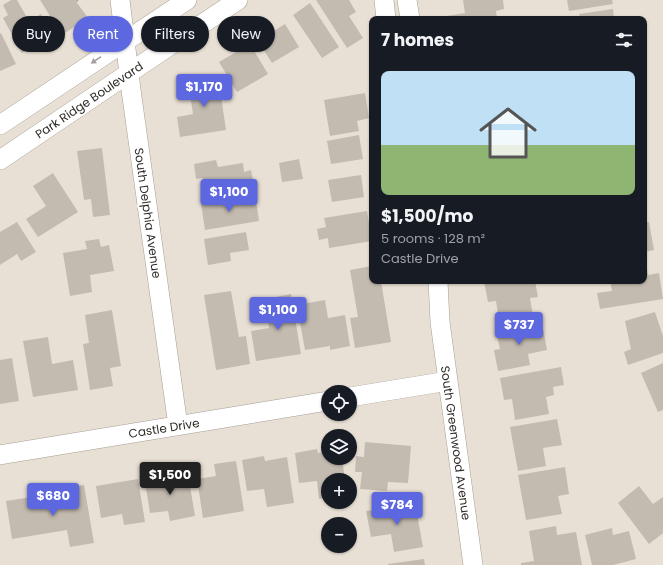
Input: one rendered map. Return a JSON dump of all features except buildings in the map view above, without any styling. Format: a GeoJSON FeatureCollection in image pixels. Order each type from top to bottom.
{"type":"FeatureCollection","features":[{"type":"Feature","properties":{"kind":"street","name":"South Delphia Avenue"},"geometry":{"type":"LineString","coordinates":[[120,0],[122,16]]}},
{"type":"Feature","properties":{"kind":"street"},"geometry":{"type":"LineString","coordinates":[[133,36],[187,0]]}},
{"type":"Feature","properties":{"kind":"street","name":"Park Ridge Boulevard"},"geometry":{"type":"LineString","coordinates":[[0,160],[238,0]]}},
{"type":"Feature","properties":{"kind":"street"},"geometry":{"type":"LineString","coordinates":[[384,0],[386,16]]}},
{"type":"Feature","properties":{"kind":"street"},"geometry":{"type":"LineString","coordinates":[[408,0],[410,16]]}},
{"type":"Feature","properties":{"kind":"street"},"geometry":{"type":"LineString","coordinates":[[0,125],[109,52]]}},
{"type":"Feature","properties":{"kind":"street","name":"South Delphia Avenue"},"geometry":{"type":"LineString","coordinates":[[126,52],[178,426]]}},
{"type":"Feature","properties":{"kind":"street","name":"South Greenwood Avenue"},"geometry":{"type":"LineString","coordinates":[[427,284],[440,322]]}},
{"type":"Feature","properties":{"kind":"street","name":"South Greenwood Avenue"},"geometry":{"type":"LineString","coordinates":[[438,284],[440,322],[473,565]]}},
{"type":"Feature","properties":{"kind":"street"},"geometry":{"type":"LineString","coordinates":[[357,396],[448,381]]}},
{"type":"Feature","properties":{"kind":"street","name":"Castle Drive"},"geometry":{"type":"LineString","coordinates":[[0,455],[321,402]]}}]}
